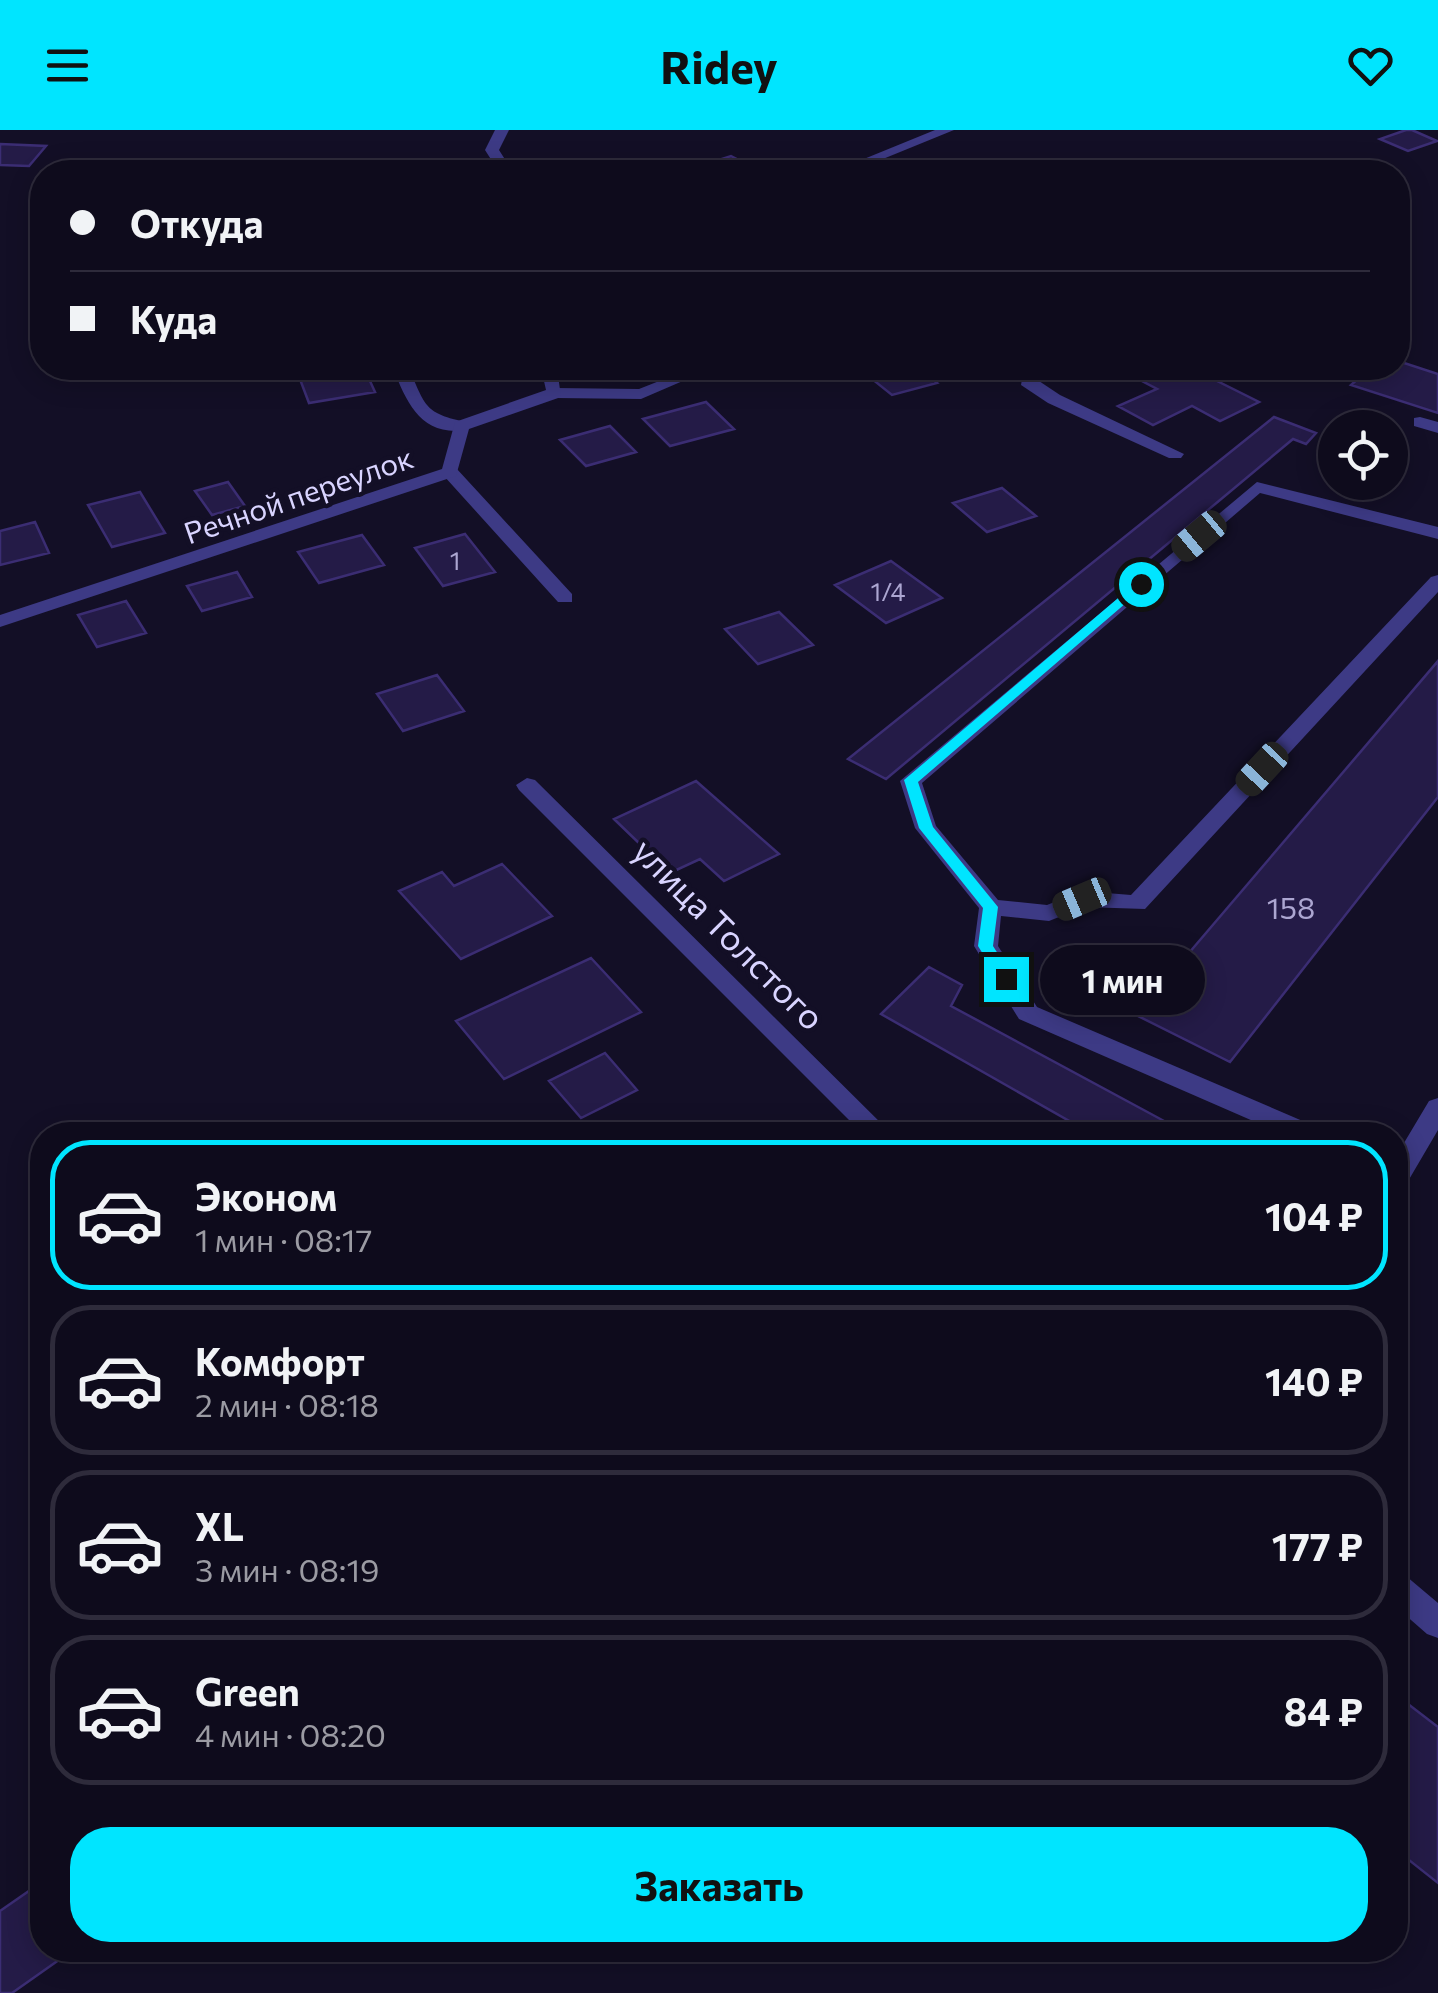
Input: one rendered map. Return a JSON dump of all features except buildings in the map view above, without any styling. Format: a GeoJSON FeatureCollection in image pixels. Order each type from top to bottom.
{"type":"FeatureCollection","features":[{"type":"Feature","properties":{"kind":"street"},"geometry":{"type":"LineString","coordinates":[[498,160],[492,150],[499,130]]}},
{"type":"Feature","properties":{"kind":"street"},"geometry":{"type":"LineString","coordinates":[[870,160],[948,130]]}},
{"type":"Feature","properties":{"kind":"street"},"geometry":{"type":"LineString","coordinates":[[407,380],[424,417],[439,426],[461,426],[555,392],[640,394],[675,380]]}},
{"type":"Feature","properties":{"kind":"street"},"geometry":{"type":"LineString","coordinates":[[552,380],[555,392]]}},
{"type":"Feature","properties":{"kind":"street"},"geometry":{"type":"LineString","coordinates":[[1027,380],[1054,399],[1175,454]]}},
{"type":"Feature","properties":{"kind":"street","name":"Речной переулок"},"geometry":{"type":"LineString","coordinates":[[0,621],[450,472],[461,426]]}},
{"type":"Feature","properties":{"kind":"street"},"geometry":{"type":"LineString","coordinates":[[450,472],[566,598]]}},
{"type":"Feature","properties":{"kind":"street"},"geometry":{"type":"LineString","coordinates":[[1280,1122],[1028,1013],[986,946],[990,907],[926,828],[911,780],[1257,486],[1438,533]]}},
{"type":"Feature","properties":{"kind":"street"},"geometry":{"type":"LineString","coordinates":[[990,907],[1049,912],[1082,899],[1136,902],[1438,581]]}},
{"type":"Feature","properties":{"kind":"street","name":"улица Толстого"},"geometry":{"type":"LineString","coordinates":[[527,785],[867,1122]]}},
{"type":"Feature","properties":{"kind":"street"},"geometry":{"type":"LineString","coordinates":[[1408,1158],[1438,1108]]}},
{"type":"Feature","properties":{"kind":"street"},"geometry":{"type":"LineString","coordinates":[[1408,1597],[1438,1623]]}},
{"type":"Feature","properties":{"kind":"route"},"geometry":{"type":"LineString","coordinates":[[1006,979],[986,946],[990,907],[926,828],[911,780],[1141,584]]}}]}
